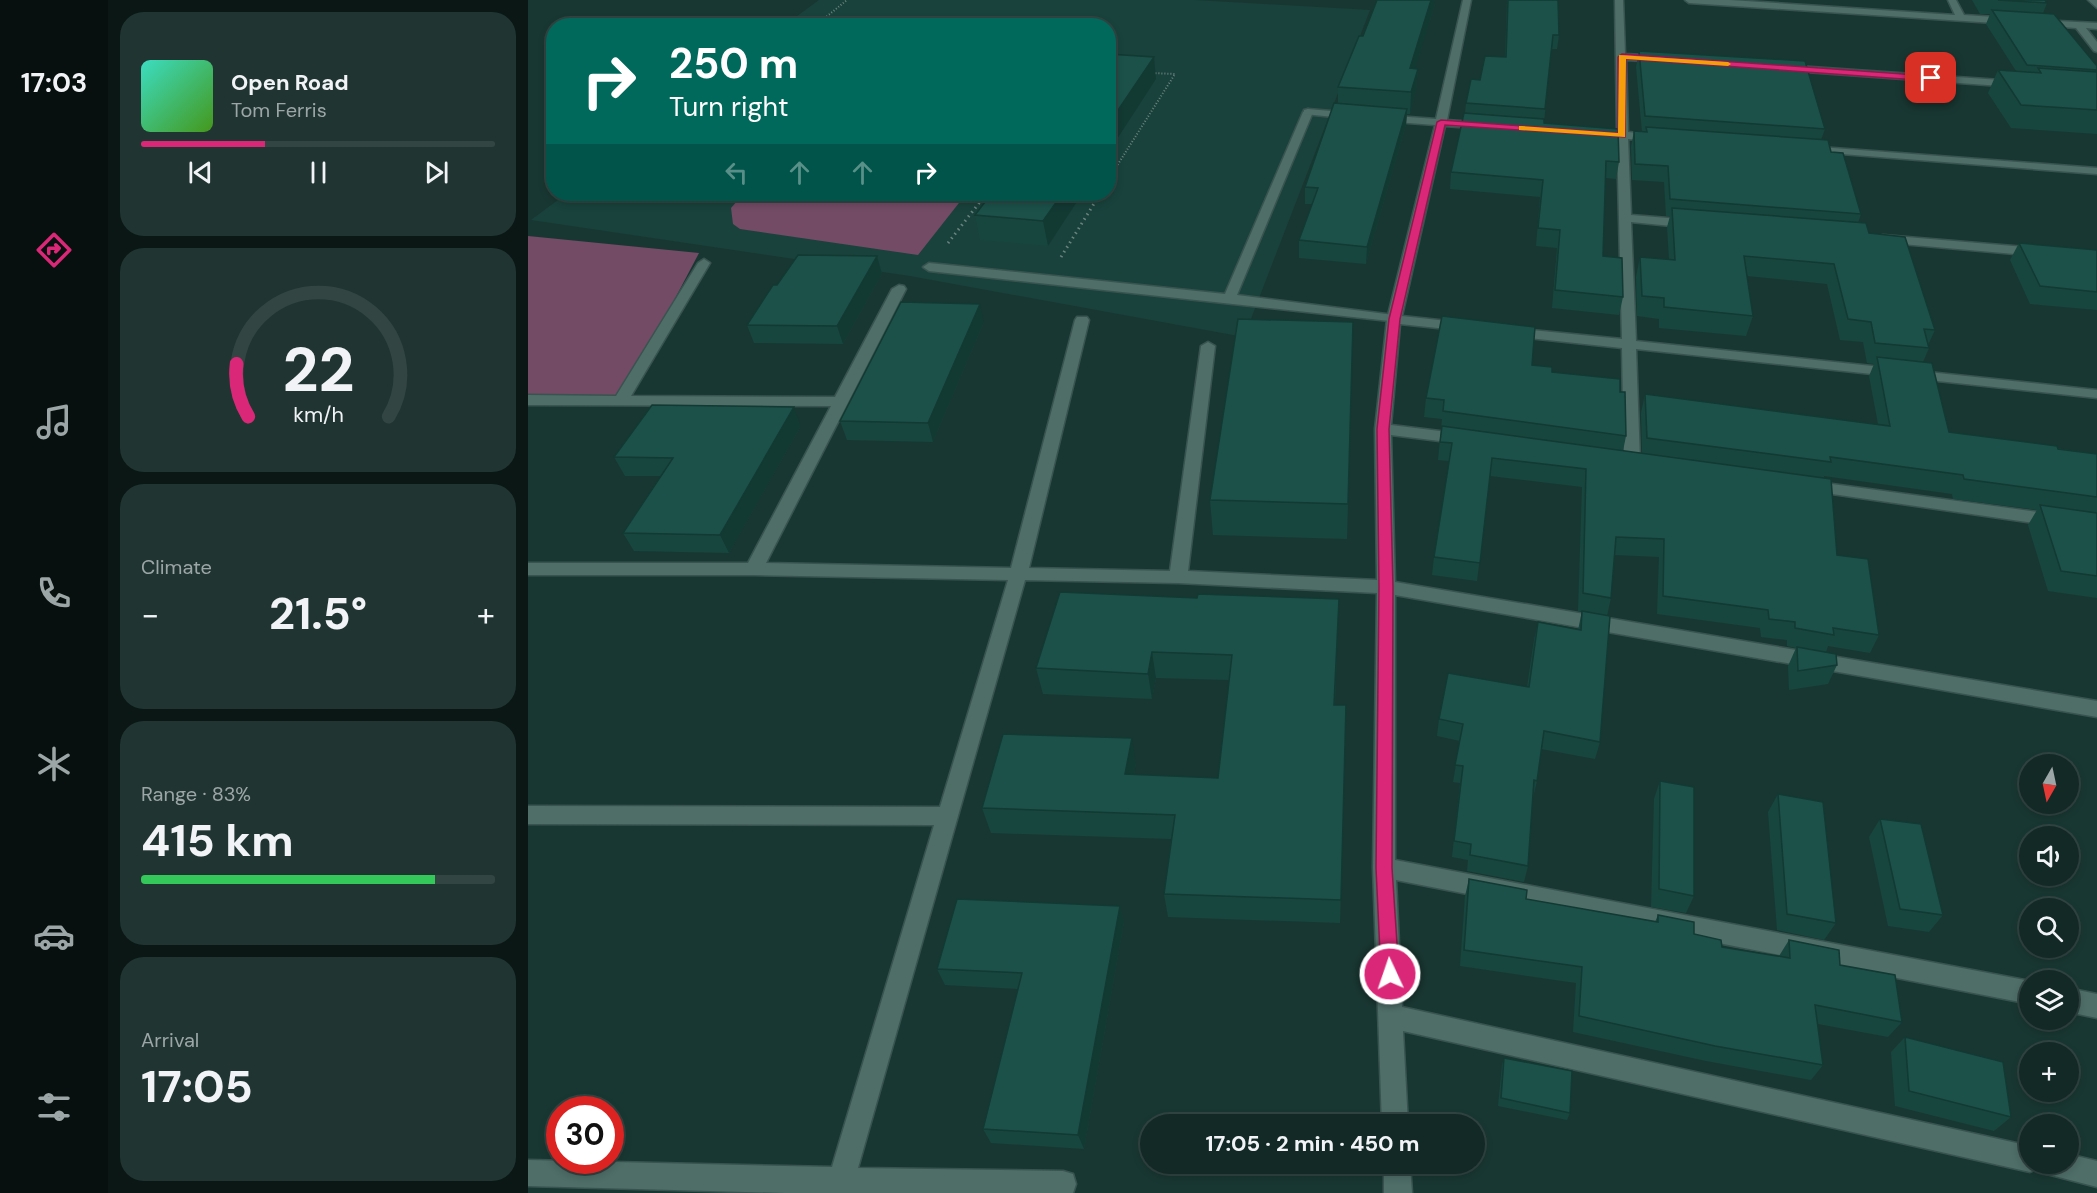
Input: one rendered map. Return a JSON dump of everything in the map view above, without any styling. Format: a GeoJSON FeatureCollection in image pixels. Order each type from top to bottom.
{"type":"FeatureCollection","features":[{"type":"Feature","properties":{"kind":"street"},"geometry":{"type":"LineString","coordinates":[[1395,1114],[1384,868],[1386,587],[1383,429],[1394,319],[1441,122],[1467,0]]}},
{"type":"Feature","properties":{"kind":"street"},"geometry":{"type":"LineString","coordinates":[[1619,0],[1632,461]]}},
{"type":"Feature","properties":{"kind":"street"},"geometry":{"type":"LineString","coordinates":[[1689,0],[1810,3],[2020,22]]}},
{"type":"Feature","properties":{"kind":"street"},"geometry":{"type":"LineString","coordinates":[[1952,0],[1961,18]]}},
{"type":"Feature","properties":{"kind":"street"},"geometry":{"type":"LineString","coordinates":[[2092,0],[2097,5]]}},
{"type":"Feature","properties":{"kind":"street"},"geometry":{"type":"LineString","coordinates":[[2032,22],[2097,26]]}},
{"type":"Feature","properties":{"kind":"street"},"geometry":{"type":"LineString","coordinates":[[2079,25],[2097,50]]}},
{"type":"Feature","properties":{"kind":"street"},"geometry":{"type":"LineString","coordinates":[[1622,57],[1670,60]]}},
{"type":"Feature","properties":{"kind":"street"},"geometry":{"type":"LineString","coordinates":[[1776,68],[2026,85]]}},
{"type":"Feature","properties":{"kind":"street"},"geometry":{"type":"LineString","coordinates":[[1229,299],[1308,112],[1498,126]]}},
{"type":"Feature","properties":{"kind":"street"},"geometry":{"type":"LineString","coordinates":[[1577,132],[1670,139]]}},
{"type":"Feature","properties":{"kind":"street"},"geometry":{"type":"LineString","coordinates":[[1800,149],[2097,171]]}},
{"type":"Feature","properties":{"kind":"street"},"geometry":{"type":"LineString","coordinates":[[1626,218],[1709,225]]}},
{"type":"Feature","properties":{"kind":"street"},"geometry":{"type":"LineString","coordinates":[[1873,238],[2050,253]]}},
{"type":"Feature","properties":{"kind":"street"},"geometry":{"type":"LineString","coordinates":[[621,401],[704,263]]}},
{"type":"Feature","properties":{"kind":"street"},"geometry":{"type":"LineString","coordinates":[[929,267],[1477,328]]}},
{"type":"Feature","properties":{"kind":"street"},"geometry":{"type":"LineString","coordinates":[[754,569],[899,289]]}},
{"type":"Feature","properties":{"kind":"street"},"geometry":{"type":"LineString","coordinates":[[841,1181],[1018,575],[1082,320]]}},
{"type":"Feature","properties":{"kind":"street"},"geometry":{"type":"LineString","coordinates":[[1501,330],[2097,393]]}},
{"type":"Feature","properties":{"kind":"street"},"geometry":{"type":"LineString","coordinates":[[1178,577],[1208,346]]}},
{"type":"Feature","properties":{"kind":"street"},"geometry":{"type":"LineString","coordinates":[[528,400],[841,402]]}},
{"type":"Feature","properties":{"kind":"street"},"geometry":{"type":"LineString","coordinates":[[1383,429],[1478,441]]}},
{"type":"Feature","properties":{"kind":"street"},"geometry":{"type":"LineString","coordinates":[[1795,483],[2097,526]]}},
{"type":"Feature","properties":{"kind":"street"},"geometry":{"type":"LineString","coordinates":[[528,568],[754,569],[1178,577],[1386,587],[2097,709]]}},
{"type":"Feature","properties":{"kind":"street"},"geometry":{"type":"LineString","coordinates":[[528,815],[948,816]]}},
{"type":"Feature","properties":{"kind":"street"},"geometry":{"type":"LineString","coordinates":[[1384,868],[2019,991]]}},
{"type":"Feature","properties":{"kind":"street"},"geometry":{"type":"LineString","coordinates":[[2079,1002],[2097,1006]]}},
{"type":"Feature","properties":{"kind":"street"},"geometry":{"type":"LineString","coordinates":[[1392,1017],[2019,1157]]}},
{"type":"Feature","properties":{"kind":"street"},"geometry":{"type":"LineString","coordinates":[[2079,1170],[2097,1174]]}},
{"type":"Feature","properties":{"kind":"street"},"geometry":{"type":"LineString","coordinates":[[528,1173],[1063,1184]]}},
{"type":"Feature","properties":{"kind":"street"},"geometry":{"type":"LineString","coordinates":[[1397,1174],[1398,1193]]}},
{"type":"Feature","properties":{"kind":"path"},"geometry":{"type":"LineString","coordinates":[[825,18],[847,0]]}},
{"type":"Feature","properties":{"kind":"path"},"geometry":{"type":"LineString","coordinates":[[1116,167],[1175,74],[1142,72]]}},
{"type":"Feature","properties":{"kind":"path"},"geometry":{"type":"LineString","coordinates":[[944,248],[981,201]]}},
{"type":"Feature","properties":{"kind":"path"},"geometry":{"type":"LineString","coordinates":[[1060,258],[1096,201]]}},
{"type":"Feature","properties":{"kind":"shaded area"},"geometry":{"type":"Polygon","coordinates":[[[819,0],[1194,0],[1370,10],[1244,337],[910,276],[531,220],[557,201],[1116,201],[1116,18],[795,18],[819,0]]]}},
{"type":"Feature","properties":{"kind":"shaded area"},"geometry":{"type":"Polygon","coordinates":[[[737,201],[960,201],[918,255],[740,229],[733,224],[731,208],[737,201]]]}},
{"type":"Feature","properties":{"kind":"shaded area"},"geometry":{"type":"Polygon","coordinates":[[[528,236],[699,253],[621,401],[528,400],[528,236]]]}},
{"type":"Feature","properties":{"kind":"building"},"geometry":{"type":"Polygon","coordinates":[[[1377,0],[1431,0],[1410,68],[1418,69],[1411,92],[1338,87],[1359,36],[1363,36],[1377,0]]]}},
{"type":"Feature","properties":{"kind":"building"},"geometry":{"type":"Polygon","coordinates":[[[1508,0],[1558,0],[1559,35],[1553,35],[1545,109],[1466,103],[1471,79],[1480,80],[1485,56],[1506,57],[1508,0]]]}},
{"type":"Feature","properties":{"kind":"building"},"geometry":{"type":"Polygon","coordinates":[[[1998,0],[2045,0],[2047,3],[1998,0]]]}},
{"type":"Feature","properties":{"kind":"building"},"geometry":{"type":"Polygon","coordinates":[[[1992,10],[2054,14],[2097,66],[2097,70],[2027,65],[1992,10]]]}},
{"type":"Feature","properties":{"kind":"building"},"geometry":{"type":"Polygon","coordinates":[[[1639,51],[1805,61],[1825,129],[1645,116],[1639,51]]]}},
{"type":"Feature","properties":{"kind":"building"},"geometry":{"type":"Polygon","coordinates":[[[1116,55],[1154,57],[1116,113],[1116,55]]]}},
{"type":"Feature","properties":{"kind":"building"},"geometry":{"type":"Polygon","coordinates":[[[2038,68],[2097,72],[2097,110],[2021,105],[1998,70],[2041,73],[2038,68]]]}},
{"type":"Feature","properties":{"kind":"building"},"geometry":{"type":"Polygon","coordinates":[[[1334,103],[1407,109],[1367,247],[1299,240],[1318,188],[1305,187],[1334,103]]]}},
{"type":"Feature","properties":{"kind":"building"},"geometry":{"type":"Polygon","coordinates":[[[1464,113],[1544,119],[1544,123],[1618,129],[1619,162],[1606,161],[1603,256],[1622,258],[1623,297],[1555,290],[1560,230],[1538,228],[1543,180],[1451,172],[1464,113]]]}},
{"type":"Feature","properties":{"kind":"building"},"geometry":{"type":"Polygon","coordinates":[[[1646,127],[1828,140],[1831,152],[1843,153],[1861,214],[1670,199],[1668,166],[1635,164],[1634,131],[1647,132],[1646,127]]]}},
{"type":"Feature","properties":{"kind":"building"},"geometry":{"type":"Polygon","coordinates":[[[986,201],[1057,201],[1043,221],[975,215],[986,201]]]}},
{"type":"Feature","properties":{"kind":"building"},"geometry":{"type":"Polygon","coordinates":[[[1672,208],[1866,223],[1869,233],[1905,237],[1935,330],[1924,329],[1929,348],[1875,343],[1871,322],[1848,319],[1834,264],[1744,256],[1753,316],[1664,307],[1664,298],[1642,296],[1640,257],[1675,260],[1672,208]]]}},
{"type":"Feature","properties":{"kind":"building"},"geometry":{"type":"Polygon","coordinates":[[[2019,243],[2097,250],[2097,292],[2040,286],[2019,243]]]}},
{"type":"Feature","properties":{"kind":"building"},"geometry":{"type":"Polygon","coordinates":[[[798,255],[877,256],[837,326],[747,325],[773,285],[777,285],[798,255]]]}},
{"type":"Feature","properties":{"kind":"building"},"geometry":{"type":"Polygon","coordinates":[[[901,302],[980,304],[928,423],[840,421],[901,302]]]}},
{"type":"Feature","properties":{"kind":"building"},"geometry":{"type":"Polygon","coordinates":[[[1442,316],[1535,327],[1532,365],[1552,367],[1552,372],[1620,379],[1620,392],[1625,392],[1626,436],[1443,411],[1444,400],[1426,398],[1442,316]]]}},
{"type":"Feature","properties":{"kind":"building"},"geometry":{"type":"Polygon","coordinates":[[[1238,319],[1353,322],[1348,504],[1210,500],[1238,319]]]}},
{"type":"Feature","properties":{"kind":"building"},"geometry":{"type":"Polygon","coordinates":[[[1877,357],[1932,363],[1949,432],[2057,446],[2058,449],[2097,454],[2097,497],[1964,479],[1963,475],[1830,457],[1831,462],[1647,438],[1645,394],[1890,426],[1877,357]]]}},
{"type":"Feature","properties":{"kind":"building"},"geometry":{"type":"Polygon","coordinates":[[[652,405],[794,407],[720,535],[623,533],[673,458],[614,457],[652,405]]]}},
{"type":"Feature","properties":{"kind":"building"},"geometry":{"type":"Polygon","coordinates":[[[1442,426],[1831,479],[1837,555],[1868,559],[1879,635],[1833,628],[1834,635],[1795,628],[1795,622],[1769,619],[1768,610],[1663,596],[1664,539],[1616,537],[1611,598],[1583,593],[1586,469],[1492,458],[1480,563],[1434,557],[1452,443],[1440,442],[1442,426]]]}},
{"type":"Feature","properties":{"kind":"building"},"geometry":{"type":"Polygon","coordinates":[[[2040,505],[2097,513],[2097,576],[2061,571],[2040,505]]]}},
{"type":"Feature","properties":{"kind":"building"},"geometry":{"type":"Polygon","coordinates":[[[1060,592],[1197,598],[1198,594],[1339,599],[1334,705],[1346,705],[1341,900],[1164,894],[1175,815],[982,808],[1003,734],[1132,738],[1125,774],[1218,778],[1232,655],[1152,652],[1148,674],[1036,668],[1060,592]]]}},
{"type":"Feature","properties":{"kind":"building"},"geometry":{"type":"Polygon","coordinates":[[[1582,611],[1610,616],[1600,742],[1544,731],[1537,781],[1534,780],[1528,866],[1470,855],[1471,844],[1454,841],[1463,766],[1455,765],[1463,724],[1439,719],[1448,673],[1529,687],[1538,622],[1581,630],[1582,611]]]}},
{"type":"Feature","properties":{"kind":"building"},"geometry":{"type":"Polygon","coordinates":[[[1797,647],[1836,654],[1837,665],[1798,671],[1797,647]]]}},
{"type":"Feature","properties":{"kind":"building"},"geometry":{"type":"Polygon","coordinates":[[[1660,781],[1694,787],[1694,896],[1659,889],[1660,781]]]}},
{"type":"Feature","properties":{"kind":"building"},"geometry":{"type":"Polygon","coordinates":[[[1778,794],[1823,802],[1836,923],[1787,914],[1778,794]]]}},
{"type":"Feature","properties":{"kind":"building"},"geometry":{"type":"Polygon","coordinates":[[[1880,819],[1921,824],[1943,915],[1900,909],[1880,819]]]}},
{"type":"Feature","properties":{"kind":"building"},"geometry":{"type":"Polygon","coordinates":[[[1469,879],[1527,890],[1526,899],[1658,922],[1658,915],[1694,922],[1694,934],[1721,940],[1722,947],[1790,958],[1789,940],[1839,950],[1840,965],[1895,975],[1902,1022],[1815,1005],[1823,1065],[1715,1046],[1579,1016],[1582,967],[1464,950],[1469,879]]]}},
{"type":"Feature","properties":{"kind":"building"},"geometry":{"type":"Polygon","coordinates":[[[957,899],[1120,906],[1078,1135],[983,1129],[1022,973],[937,969],[957,899]]]}},
{"type":"Feature","properties":{"kind":"building"},"geometry":{"type":"Polygon","coordinates":[[[1905,1037],[2003,1062],[2011,1117],[1909,1091],[1905,1037]]]}},
{"type":"Feature","properties":{"kind":"building"},"geometry":{"type":"Polygon","coordinates":[[[1504,1058],[1572,1071],[1570,1113],[1501,1098],[1504,1058]]]}},
{"type":"Feature","properties":{"kind":"slow traffic"},"geometry":{"type":"LineString","coordinates":[[1522,128],[1622,135],[1622,57],[1728,64]]}},
{"type":"Feature","properties":{"kind":"route"},"geometry":{"type":"LineString","coordinates":[[1390,974],[1384,868],[1386,587],[1383,429],[1394,319],[1441,122],[1622,135],[1622,57],[1931,78]]}}]}
